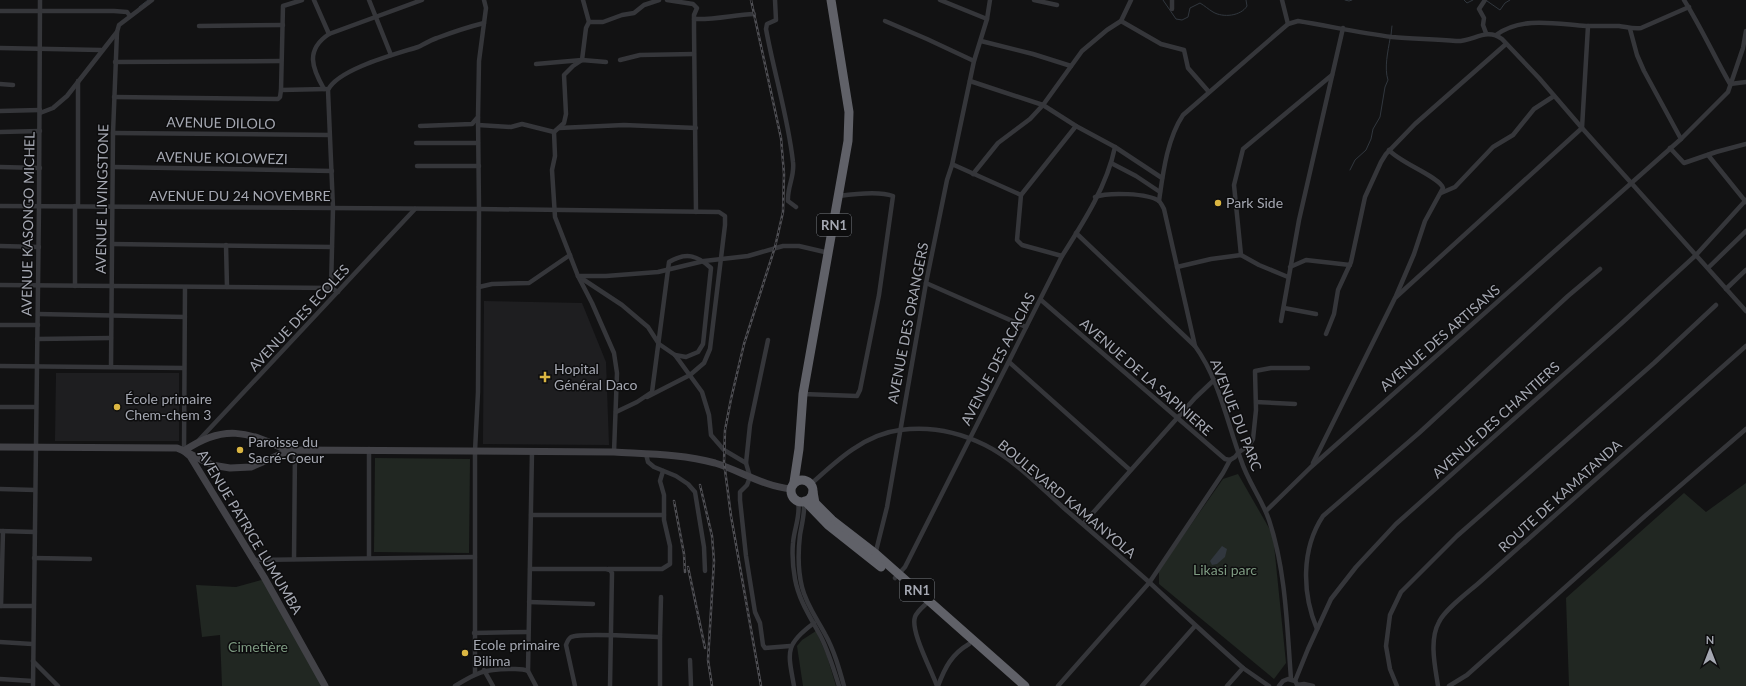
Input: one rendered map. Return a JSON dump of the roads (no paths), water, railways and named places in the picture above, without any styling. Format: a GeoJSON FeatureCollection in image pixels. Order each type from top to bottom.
{"type":"FeatureCollection","features":[{"type":"Feature","properties":{"kind":"highway","name":"RN1"},"geometry":{"type":"LineString","coordinates":[[793,485],[800,449],[803,394],[848,141],[848,112],[832,0]]}},
{"type":"Feature","properties":{"kind":"highway","name":"RN1"},"geometry":{"type":"LineString","coordinates":[[800,449],[804,472],[811,486],[814,499],[818,507],[897,576],[1017,686]]}},
{"type":"Feature","properties":{"kind":"highway"},"geometry":{"type":"LineString","coordinates":[[801,479],[811,486],[811,497],[802,501],[792,496],[793,485],[801,479]]}},
{"type":"Feature","properties":{"kind":"highway","name":"RN1"},"geometry":{"type":"LineString","coordinates":[[802,501],[828,525],[874,557]]}},
{"type":"Feature","properties":{"kind":"highway","name":"RN1"},"geometry":{"type":"LineString","coordinates":[[927,603],[1025,686]]}},
{"type":"Feature","properties":{"kind":"street","name":"AVENUE KASONGO MICHEL"},"geometry":{"type":"LineString","coordinates":[[33,683],[32,644],[40,168],[40,0]]}},
{"type":"Feature","properties":{"kind":"street"},"geometry":{"type":"LineString","coordinates":[[0,111],[40,111],[53,108],[67,96],[101,50],[117,32],[119,25],[129,14],[152,0]]}},
{"type":"Feature","properties":{"kind":"street"},"geometry":{"type":"LineString","coordinates":[[114,97],[278,99],[280,97],[281,90],[283,0]]}},
{"type":"Feature","properties":{"kind":"street"},"geometry":{"type":"LineString","coordinates":[[283,6],[302,0]]}},
{"type":"Feature","properties":{"kind":"street"},"geometry":{"type":"LineString","coordinates":[[314,0],[329,34]]}},
{"type":"Feature","properties":{"kind":"street"},"geometry":{"type":"LineString","coordinates":[[369,0],[391,55]]}},
{"type":"Feature","properties":{"kind":"street"},"geometry":{"type":"LineString","coordinates":[[331,288],[333,208],[332,170],[326,89],[316,74],[313,63],[313,53],[316,45],[329,34],[422,0]]}},
{"type":"Feature","properties":{"kind":"street"},"geometry":{"type":"LineString","coordinates":[[476,674],[474,633],[475,451],[478,392],[479,287],[478,117],[479,61],[486,8],[484,0]]}},
{"type":"Feature","properties":{"kind":"street"},"geometry":{"type":"LineString","coordinates":[[554,132],[564,123],[566,114],[564,75],[582,60],[586,28],[589,22],[583,0]]}},
{"type":"Feature","properties":{"kind":"street"},"geometry":{"type":"LineString","coordinates":[[589,22],[603,22],[622,15],[634,13],[644,5],[659,0]]}},
{"type":"Feature","properties":{"kind":"street"},"geometry":{"type":"LineString","coordinates":[[667,0],[693,4],[697,8],[694,19],[696,212]]}},
{"type":"Feature","properties":{"kind":"street"},"geometry":{"type":"LineString","coordinates":[[775,0],[776,20],[767,24],[766,29],[794,163],[792,178],[788,187],[788,201],[796,207]]}},
{"type":"Feature","properties":{"kind":"street"},"geometry":{"type":"LineString","coordinates":[[940,0],[987,19]]}},
{"type":"Feature","properties":{"kind":"street","name":"AVENUE DES ORANGERS"},"geometry":{"type":"LineString","coordinates":[[874,557],[887,507],[926,283],[947,180],[952,165],[974,61],[987,19],[990,0]]}},
{"type":"Feature","properties":{"kind":"street"},"geometry":{"type":"LineString","coordinates":[[1034,0],[1057,5]]}},
{"type":"Feature","properties":{"kind":"street"},"geometry":{"type":"LineString","coordinates":[[973,174],[998,143],[1030,119],[1043,105],[1082,51],[1094,40],[1121,21],[1131,0]]}},
{"type":"Feature","properties":{"kind":"street"},"geometry":{"type":"LineString","coordinates":[[1172,0],[1172,9]]}},
{"type":"Feature","properties":{"kind":"street"},"geometry":{"type":"LineString","coordinates":[[1282,0],[1288,24]]}},
{"type":"Feature","properties":{"kind":"street"},"geometry":{"type":"LineString","coordinates":[[1486,0],[1479,9],[1484,18],[1483,25],[1486,33]]}},
{"type":"Feature","properties":{"kind":"street"},"geometry":{"type":"LineString","coordinates":[[1684,0],[1689,7],[1713,56],[1730,84],[1746,82]]}},
{"type":"Feature","properties":{"kind":"street"},"geometry":{"type":"LineString","coordinates":[[1496,35],[1511,26],[1546,22],[1588,26],[1625,27],[1630,29],[1640,28],[1689,7]]}},
{"type":"Feature","properties":{"kind":"street"},"geometry":{"type":"LineString","coordinates":[[0,11],[114,11],[129,14]]}},
{"type":"Feature","properties":{"kind":"street"},"geometry":{"type":"LineString","coordinates":[[694,19],[722,18],[733,15],[754,14]]}},
{"type":"Feature","properties":{"kind":"street"},"geometry":{"type":"LineString","coordinates":[[885,21],[974,61]]}},
{"type":"Feature","properties":{"kind":"street"},"geometry":{"type":"LineString","coordinates":[[1121,21],[1161,44],[1184,50],[1188,68],[1209,92]]}},
{"type":"Feature","properties":{"kind":"street"},"geometry":{"type":"LineString","coordinates":[[1159,201],[1162,178],[1176,127],[1183,115],[1288,24],[1298,21],[1390,37],[1462,41],[1486,33],[1496,35],[1506,44],[1746,311]]}},
{"type":"Feature","properties":{"kind":"street"},"geometry":{"type":"LineString","coordinates":[[281,90],[326,89],[333,82],[344,75],[391,55],[451,33],[484,23]]}},
{"type":"Feature","properties":{"kind":"street"},"geometry":{"type":"LineString","coordinates":[[199,26],[282,25]]}},
{"type":"Feature","properties":{"kind":"street"},"geometry":{"type":"LineString","coordinates":[[1395,298],[1582,128],[1588,26]]}},
{"type":"Feature","properties":{"kind":"street"},"geometry":{"type":"LineString","coordinates":[[1281,321],[1290,267],[1343,28]]}},
{"type":"Feature","properties":{"kind":"street"},"geometry":{"type":"LineString","coordinates":[[1630,29],[1637,55],[1644,71],[1681,139]]}},
{"type":"Feature","properties":{"kind":"street","name":"AVENUE DES ARTISANS"},"geometry":{"type":"LineString","coordinates":[[1266,511],[1311,467],[1681,139],[1722,100],[1728,92],[1743,48],[1746,30]]}},
{"type":"Feature","properties":{"kind":"street","name":"AVENUE LIVINGSTONE"},"geometry":{"type":"LineString","coordinates":[[111,368],[113,133],[117,32]]}},
{"type":"Feature","properties":{"kind":"street"},"geometry":{"type":"LineString","coordinates":[[981,41],[1033,54],[1070,66]]}},
{"type":"Feature","properties":{"kind":"street"},"geometry":{"type":"LineString","coordinates":[[1326,334],[1329,330],[1334,314],[1338,290],[1350,266],[1358,236],[1365,197],[1381,162],[1389,150],[1415,124],[1506,44]]}},
{"type":"Feature","properties":{"kind":"street"},"geometry":{"type":"LineString","coordinates":[[0,48],[101,50]]}},
{"type":"Feature","properties":{"kind":"street"},"geometry":{"type":"LineString","coordinates":[[620,60],[640,55],[694,54]]}},
{"type":"Feature","properties":{"kind":"street"},"geometry":{"type":"LineString","coordinates":[[536,64],[582,60],[606,62]]}},
{"type":"Feature","properties":{"kind":"street"},"geometry":{"type":"LineString","coordinates":[[115,62],[281,61]]}},
{"type":"Feature","properties":{"kind":"street"},"geometry":{"type":"LineString","coordinates":[[1241,255],[1234,185],[1243,149],[1332,75]]}},
{"type":"Feature","properties":{"kind":"street"},"geometry":{"type":"LineString","coordinates":[[75,286],[78,81]]}},
{"type":"Feature","properties":{"kind":"street"},"geometry":{"type":"LineString","coordinates":[[970,81],[1043,105],[1076,126],[1115,147],[1162,178]]}},
{"type":"Feature","properties":{"kind":"street"},"geometry":{"type":"LineString","coordinates":[[0,84],[13,85]]}},
{"type":"Feature","properties":{"kind":"street"},"geometry":{"type":"LineString","coordinates":[[1441,193],[1455,187],[1493,147],[1513,135],[1534,109],[1554,96]]}},
{"type":"Feature","properties":{"kind":"street"},"geometry":{"type":"LineString","coordinates":[[420,126],[472,124],[478,117]]}},
{"type":"Feature","properties":{"kind":"street"},"geometry":{"type":"LineString","coordinates":[[478,126],[511,127],[522,124],[554,132]]}},
{"type":"Feature","properties":{"kind":"street"},"geometry":{"type":"LineString","coordinates":[[559,128],[624,125],[696,128]]}},
{"type":"Feature","properties":{"kind":"street"},"geometry":{"type":"LineString","coordinates":[[1062,256],[1022,245],[1017,240],[1021,195],[1076,126]]}},
{"type":"Feature","properties":{"kind":"street"},"geometry":{"type":"LineString","coordinates":[[0,132],[40,131]]}},
{"type":"Feature","properties":{"kind":"street"},"geometry":{"type":"LineString","coordinates":[[554,132],[555,156],[552,170],[554,210],[578,276],[592,303],[614,353],[617,373],[614,452]]}},
{"type":"Feature","properties":{"kind":"street","name":"AVENUE DILOLO"},"geometry":{"type":"LineString","coordinates":[[113,133],[329,135]]}},
{"type":"Feature","properties":{"kind":"street"},"geometry":{"type":"LineString","coordinates":[[416,143],[478,143]]}},
{"type":"Feature","properties":{"kind":"street"},"geometry":{"type":"LineString","coordinates":[[1670,148],[1684,163],[1746,144]]}},
{"type":"Feature","properties":{"kind":"street","name":"AVENUE DES ACACIAS"},"geometry":{"type":"LineString","coordinates":[[897,576],[905,567],[1062,256],[1096,197],[1111,163],[1115,147]]}},
{"type":"Feature","properties":{"kind":"street"},"geometry":{"type":"LineString","coordinates":[[1311,467],[1395,298],[1414,254],[1425,221],[1443,188],[1442,185],[1399,159],[1389,150]]}},
{"type":"Feature","properties":{"kind":"street"},"geometry":{"type":"LineString","coordinates":[[1708,155],[1746,201]]}},
{"type":"Feature","properties":{"kind":"street"},"geometry":{"type":"LineString","coordinates":[[1111,163],[1136,176],[1160,192]]}},
{"type":"Feature","properties":{"kind":"street"},"geometry":{"type":"LineString","coordinates":[[952,165],[1021,195]]}},
{"type":"Feature","properties":{"kind":"street"},"geometry":{"type":"LineString","coordinates":[[417,166],[479,166]]}},
{"type":"Feature","properties":{"kind":"street"},"geometry":{"type":"LineString","coordinates":[[0,167],[40,168]]}},
{"type":"Feature","properties":{"kind":"street","name":"AVENUE KOLOWEZI"},"geometry":{"type":"LineString","coordinates":[[113,167],[332,170]]}},
{"type":"Feature","properties":{"kind":"street"},"geometry":{"type":"LineString","coordinates":[[1096,197],[1103,194],[1118,193],[1151,198],[1159,201],[1164,209],[1195,346]]}},
{"type":"Feature","properties":{"kind":"street"},"geometry":{"type":"LineString","coordinates":[[803,394],[856,396],[860,390],[879,296],[893,196],[866,194],[839,196]]}},
{"type":"Feature","properties":{"kind":"street","name":"AVENUE DES CHANTIERS"},"geometry":{"type":"LineString","coordinates":[[1295,683],[1331,599],[1356,567],[1396,524],[1696,255],[1746,201]]}},
{"type":"Feature","properties":{"kind":"street","name":"AVENUE DU 24 NOVEMBRE"},"geometry":{"type":"LineString","coordinates":[[0,206],[719,212],[725,216],[721,260]]}},
{"type":"Feature","properties":{"kind":"street","name":"AVENUE DES ECOLES"},"geometry":{"type":"LineString","coordinates":[[198,442],[415,209]]}},
{"type":"Feature","properties":{"kind":"street"},"geometry":{"type":"LineString","coordinates":[[1708,268],[1746,231]]}},
{"type":"Feature","properties":{"kind":"street"},"geometry":{"type":"LineString","coordinates":[[1076,233],[1195,346]]}},
{"type":"Feature","properties":{"kind":"street"},"geometry":{"type":"LineString","coordinates":[[112,244],[332,247]]}},
{"type":"Feature","properties":{"kind":"street"},"geometry":{"type":"LineString","coordinates":[[226,245],[227,287]]}},
{"type":"Feature","properties":{"kind":"street"},"geometry":{"type":"LineString","coordinates":[[0,246],[39,247]]}},
{"type":"Feature","properties":{"kind":"street"},"geometry":{"type":"LineString","coordinates":[[578,276],[606,276],[658,272],[704,261],[748,256],[783,246],[798,246],[829,253]]}},
{"type":"Feature","properties":{"kind":"street"},"geometry":{"type":"LineString","coordinates":[[479,287],[492,284],[530,283],[570,255]]}},
{"type":"Feature","properties":{"kind":"street"},"geometry":{"type":"LineString","coordinates":[[1177,267],[1211,259],[1241,255],[1259,265],[1288,277]]}},
{"type":"Feature","properties":{"kind":"street"},"geometry":{"type":"LineString","coordinates":[[647,397],[652,392],[654,386],[669,262],[679,256],[692,256],[704,261],[711,268],[703,344],[698,352],[686,357],[674,355]]}},
{"type":"Feature","properties":{"kind":"street"},"geometry":{"type":"LineString","coordinates":[[616,412],[690,375],[704,363],[710,349],[721,260]]}},
{"type":"Feature","properties":{"kind":"street"},"geometry":{"type":"LineString","coordinates":[[1290,267],[1306,260],[1350,266]]}},
{"type":"Feature","properties":{"kind":"street"},"geometry":{"type":"LineString","coordinates":[[1317,629],[1310,612],[1307,599],[1306,563],[1312,537],[1316,526],[1323,516],[1419,433],[1568,296],[1600,269]]}},
{"type":"Feature","properties":{"kind":"street"},"geometry":{"type":"LineString","coordinates":[[1726,289],[1746,270]]}},
{"type":"Feature","properties":{"kind":"street"},"geometry":{"type":"LineString","coordinates":[[578,276],[622,305],[648,327],[659,344],[674,355],[702,392],[709,415],[711,435],[724,450],[746,463]]}},
{"type":"Feature","properties":{"kind":"street"},"geometry":{"type":"LineString","coordinates":[[926,283],[1026,327]]}},
{"type":"Feature","properties":{"kind":"street"},"geometry":{"type":"LineString","coordinates":[[0,285],[331,288],[338,292]]}},
{"type":"Feature","properties":{"kind":"street"},"geometry":{"type":"LineString","coordinates":[[184,451],[185,287]]}},
{"type":"Feature","properties":{"kind":"street","name":"AVENUE DE LA SAPINIERE"},"geometry":{"type":"LineString","coordinates":[[1041,300],[1221,457],[1230,460]]}},
{"type":"Feature","properties":{"kind":"street"},"geometry":{"type":"LineString","coordinates":[[1397,686],[1390,669],[1386,646],[1390,616],[1401,592],[1457,536],[1649,368],[1716,305]]}},
{"type":"Feature","properties":{"kind":"street"},"geometry":{"type":"LineString","coordinates":[[1284,308],[1316,314]]}},
{"type":"Feature","properties":{"kind":"street"},"geometry":{"type":"LineString","coordinates":[[38,314],[185,317]]}},
{"type":"Feature","properties":{"kind":"street"},"geometry":{"type":"LineString","coordinates":[[0,325],[38,325]]}},
{"type":"Feature","properties":{"kind":"street"},"geometry":{"type":"LineString","coordinates":[[37,339],[112,338]]}},
{"type":"Feature","properties":{"kind":"street"},"geometry":{"type":"LineString","coordinates":[[768,340],[750,425],[746,463],[750,477],[747,485],[740,492],[740,500],[747,563],[755,612],[760,623],[763,645],[766,648],[790,646]]}},
{"type":"Feature","properties":{"kind":"street","name":"AVENUE DU PARC"},"geometry":{"type":"LineString","coordinates":[[1195,346],[1206,362],[1214,380],[1238,453],[1246,473],[1266,511],[1274,536],[1280,566],[1295,683]]}},
{"type":"Feature","properties":{"kind":"street","name":"ROUTE DE KAMATANDA"},"geometry":{"type":"LineString","coordinates":[[1438,686],[1434,646],[1435,632],[1439,620],[1746,346]]}},
{"type":"Feature","properties":{"kind":"street"},"geometry":{"type":"LineString","coordinates":[[1009,362],[1130,470]]}},
{"type":"Feature","properties":{"kind":"street"},"geometry":{"type":"LineString","coordinates":[[0,366],[184,368]]}},
{"type":"Feature","properties":{"kind":"street"},"geometry":{"type":"LineString","coordinates":[[1058,686],[1149,582],[1223,473],[1230,460],[1235,458],[1238,453],[1254,439],[1256,402],[1254,374],[1256,370],[1308,368]]}},
{"type":"Feature","properties":{"kind":"street"},"geometry":{"type":"LineString","coordinates":[[1084,524],[1195,398],[1214,380]]}},
{"type":"Feature","properties":{"kind":"street"},"geometry":{"type":"LineString","coordinates":[[1256,402],[1294,404]]}},
{"type":"Feature","properties":{"kind":"street"},"geometry":{"type":"LineString","coordinates":[[0,407],[36,408]]}},
{"type":"Feature","properties":{"kind":"street","name":"BOULEVARD KAMANYOLA"},"geometry":{"type":"LineString","coordinates":[[811,486],[839,460],[875,436],[900,430],[929,429],[956,433],[969,438],[998,453],[1084,524],[1149,582],[1194,626],[1242,668],[1269,686]]}},
{"type":"Feature","properties":{"kind":"street"},"geometry":{"type":"LineString","coordinates":[[1449,686],[1467,675],[1645,516],[1746,429]]}},
{"type":"Feature","properties":{"kind":"street"},"geometry":{"type":"LineString","coordinates":[[184,451],[212,435],[252,435],[292,450],[370,449],[614,452],[687,457],[715,464],[772,486],[793,485]]}},
{"type":"Feature","properties":{"kind":"street","name":"AVENUE PATRICE LUMUMBA"},"geometry":{"type":"LineString","coordinates":[[0,447],[177,448],[184,451],[190,456],[253,560],[291,624],[325,686]]}},
{"type":"Feature","properties":{"kind":"street"},"geometry":{"type":"LineString","coordinates":[[369,558],[370,449]]}},
{"type":"Feature","properties":{"kind":"street"},"geometry":{"type":"LineString","coordinates":[[184,451],[212,465],[230,468],[251,467],[292,450]]}},
{"type":"Feature","properties":{"kind":"street"},"geometry":{"type":"LineString","coordinates":[[292,450],[294,558]]}},
{"type":"Feature","properties":{"kind":"street"},"geometry":{"type":"LineString","coordinates":[[532,451],[528,671],[536,686]]}},
{"type":"Feature","properties":{"kind":"street"},"geometry":{"type":"LineString","coordinates":[[646,454],[648,462],[654,467],[688,484],[695,492],[704,547],[705,571]]}},
{"type":"Feature","properties":{"kind":"street"},"geometry":{"type":"LineString","coordinates":[[530,569],[662,569],[670,564],[670,546],[664,515],[664,495],[660,481],[663,471]]}},
{"type":"Feature","properties":{"kind":"street"},"geometry":{"type":"LineString","coordinates":[[0,489],[35,490]]}},
{"type":"Feature","properties":{"kind":"street"},"geometry":{"type":"LineString","coordinates":[[802,501],[793,549],[794,578],[799,595],[815,622]]}},
{"type":"Feature","properties":{"kind":"street"},"geometry":{"type":"LineString","coordinates":[[802,501],[805,512],[800,534],[800,577],[804,593],[821,638],[844,686]]}},
{"type":"Feature","properties":{"kind":"street"},"geometry":{"type":"LineString","coordinates":[[531,515],[664,515]]}},
{"type":"Feature","properties":{"kind":"street"},"geometry":{"type":"LineString","coordinates":[[33,606],[0,606],[1,531],[35,532]]}},
{"type":"Feature","properties":{"kind":"street"},"geometry":{"type":"LineString","coordinates":[[795,532],[800,534]]}},
{"type":"Feature","properties":{"kind":"street"},"geometry":{"type":"LineString","coordinates":[[253,560],[294,558],[475,557]]}},
{"type":"Feature","properties":{"kind":"street"},"geometry":{"type":"LineString","coordinates":[[34,558],[90,559]]}},
{"type":"Feature","properties":{"kind":"street"},"geometry":{"type":"LineString","coordinates":[[606,568],[612,573],[610,686]]}},
{"type":"Feature","properties":{"kind":"street"},"geometry":{"type":"LineString","coordinates":[[660,686],[661,597]]}},
{"type":"Feature","properties":{"kind":"street"},"geometry":{"type":"LineString","coordinates":[[529,602],[593,604]]}},
{"type":"Feature","properties":{"kind":"street"},"geometry":{"type":"LineString","coordinates":[[927,603],[916,613],[914,620],[915,631],[919,644],[938,686]]}},
{"type":"Feature","properties":{"kind":"street"},"geometry":{"type":"LineString","coordinates":[[794,686],[789,658],[790,646],[815,622]]}},
{"type":"Feature","properties":{"kind":"street"},"geometry":{"type":"LineString","coordinates":[[1142,686],[1194,626]]}},
{"type":"Feature","properties":{"kind":"street"},"geometry":{"type":"LineString","coordinates":[[474,633],[528,632]]}},
{"type":"Feature","properties":{"kind":"street"},"geometry":{"type":"LineString","coordinates":[[575,686],[567,650],[568,640],[578,636],[660,637]]}},
{"type":"Feature","properties":{"kind":"street"},"geometry":{"type":"LineString","coordinates":[[0,642],[32,644]]}},
{"type":"Feature","properties":{"kind":"street"},"geometry":{"type":"LineString","coordinates":[[938,686],[946,666],[952,657],[970,644]]}},
{"type":"Feature","properties":{"kind":"street"},"geometry":{"type":"LineString","coordinates":[[690,660],[691,686]]}},
{"type":"Feature","properties":{"kind":"street"},"geometry":{"type":"LineString","coordinates":[[33,661],[58,686]]}},
{"type":"Feature","properties":{"kind":"street"},"geometry":{"type":"LineString","coordinates":[[1226,686],[1242,668]]}},
{"type":"Feature","properties":{"kind":"street"},"geometry":{"type":"LineString","coordinates":[[455,686],[484,670],[520,669],[528,671]]}},
{"type":"Feature","properties":{"kind":"street"},"geometry":{"type":"LineString","coordinates":[[484,670],[493,686]]}},
{"type":"Feature","properties":{"kind":"street"},"geometry":{"type":"LineString","coordinates":[[837,672],[839,686]]}},
{"type":"Feature","properties":{"kind":"street"},"geometry":{"type":"LineString","coordinates":[[0,679],[33,683]]}},
{"type":"Feature","properties":{"kind":"street"},"geometry":{"type":"LineString","coordinates":[[1280,686],[1283,681],[1314,686]]}},
{"type":"Feature","properties":{"kind":"waterway"},"geometry":{"type":"LineString","coordinates":[[139,7],[148,0]]}},
{"type":"Feature","properties":{"kind":"waterway"},"geometry":{"type":"LineString","coordinates":[[1163,0],[1176,19],[1182,20],[1188,17],[1190,8],[1200,3],[1217,14],[1232,15],[1241,12],[1247,6],[1246,0]]}},
{"type":"Feature","properties":{"kind":"waterway"},"geometry":{"type":"LineString","coordinates":[[1345,0],[1352,0]]}},
{"type":"Feature","properties":{"kind":"waterway"},"geometry":{"type":"LineString","coordinates":[[1464,0],[1467,3],[1473,0]]}},
{"type":"Feature","properties":{"kind":"waterway"},"geometry":{"type":"LineString","coordinates":[[1487,1],[1500,10],[1505,3],[1510,0]]}},
{"type":"Feature","properties":{"kind":"waterway"},"geometry":{"type":"LineString","coordinates":[[1391,35],[1392,26]]}},
{"type":"Feature","properties":{"kind":"waterway"},"geometry":{"type":"LineString","coordinates":[[1350,170],[1355,160],[1366,150],[1371,139],[1373,129],[1380,117],[1385,87],[1388,80],[1386,65],[1390,39]]}},
{"type":"Feature","properties":{"kind":"railway"},"geometry":{"type":"LineString","coordinates":[[751,0],[781,138],[784,174],[783,212],[775,247],[744,344],[731,399],[725,430],[724,462],[731,516],[761,686]]}},
{"type":"Feature","properties":{"kind":"railway"},"geometry":{"type":"LineString","coordinates":[[700,485],[712,536],[714,561],[708,660],[712,686]]}},
{"type":"Feature","properties":{"kind":"railway"},"geometry":{"type":"LineString","coordinates":[[674,501],[684,554],[685,572]]}},
{"type":"Feature","properties":{"kind":"railway"},"geometry":{"type":"LineString","coordinates":[[688,567],[705,648]]}},
{"type":"Feature","properties":{"kind":"place","name":"Park Side"},"geometry":{"type":"Point","coordinates":[1218,203]}},
{"type":"Feature","properties":{"kind":"place","name":"Hopital Général Daco"},"geometry":{"type":"Point","coordinates":[545,377]}},
{"type":"Feature","properties":{"kind":"place","name":"École primaire Chem-chem 3"},"geometry":{"type":"Point","coordinates":[117,407]}},
{"type":"Feature","properties":{"kind":"place","name":"Paroisse du Sacré-Coeur"},"geometry":{"type":"Point","coordinates":[240,450]}},
{"type":"Feature","properties":{"kind":"place","name":"Ecole primaire Bilima"},"geometry":{"type":"Point","coordinates":[465,653]}},
{"type":"Feature","properties":{"kind":"park label","name":"Likasi parc"},"geometry":{"type":"Point","coordinates":[1225,570]}},
{"type":"Feature","properties":{"kind":"park label","name":"Cimetière"},"geometry":{"type":"Point","coordinates":[258,647]}}]}
